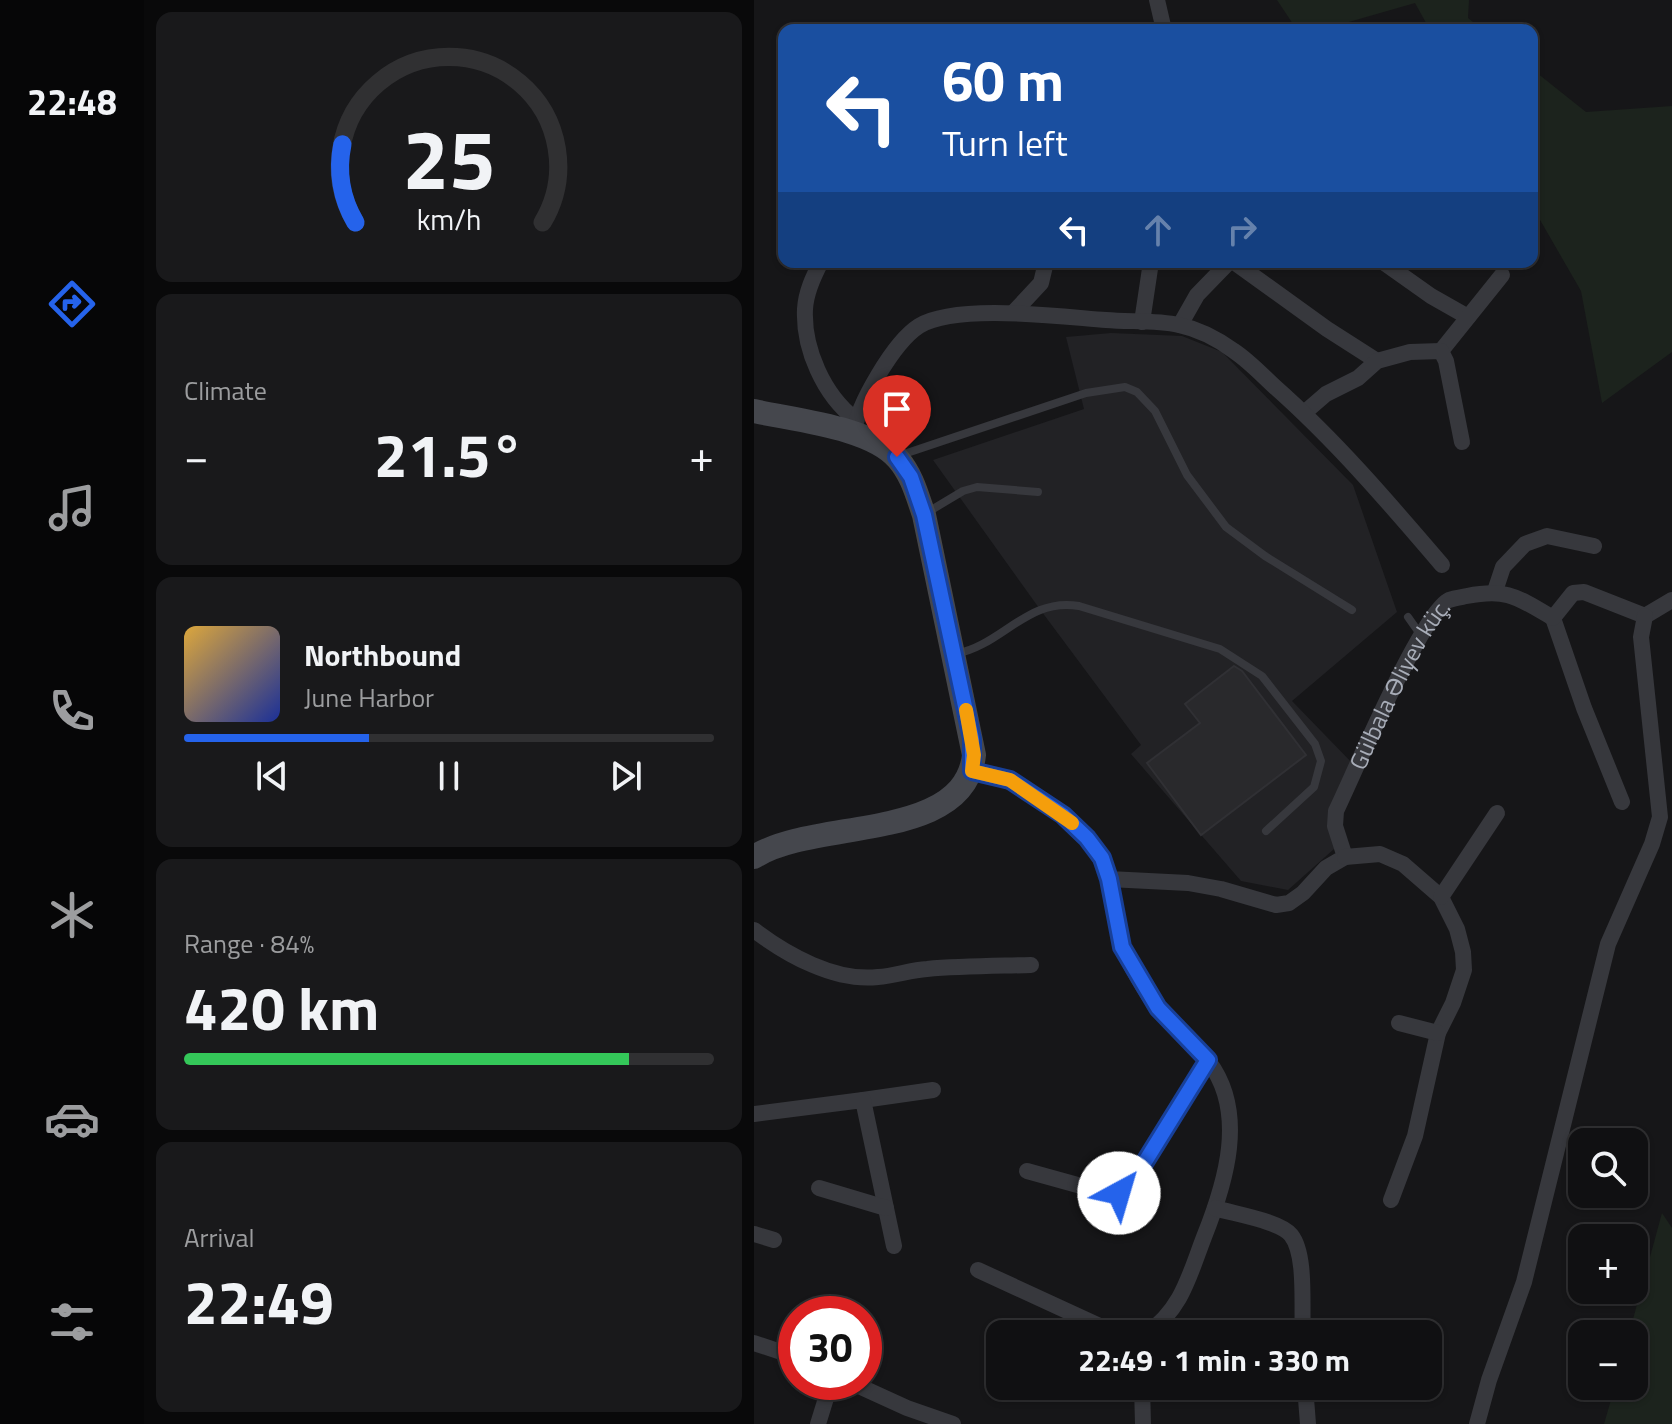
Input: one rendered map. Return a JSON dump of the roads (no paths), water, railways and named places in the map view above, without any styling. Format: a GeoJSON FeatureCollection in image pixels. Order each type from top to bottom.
{"type":"FeatureCollection","features":[{"type":"Feature","properties":{"kind":"street"},"geometry":{"type":"LineString","coordinates":[[1157,0],[1163,24]]}},
{"type":"Feature","properties":{"kind":"street"},"geometry":{"type":"LineString","coordinates":[[754,857],[800,838],[909,819],[927,812],[951,800],[972,771],[972,739],[924,515],[911,477],[897,457],[855,426],[835,400],[820,375],[809,344],[805,310],[811,281],[818,268]]}},
{"type":"Feature","properties":{"kind":"street"},"geometry":{"type":"LineString","coordinates":[[1013,313],[1041,283],[1045,268]]}},
{"type":"Feature","properties":{"kind":"street"},"geometry":{"type":"LineString","coordinates":[[1142,322],[1150,268]]}},
{"type":"Feature","properties":{"kind":"street"},"geometry":{"type":"LineString","coordinates":[[1180,325],[1197,295],[1226,268]]}},
{"type":"Feature","properties":{"kind":"street"},"geometry":{"type":"LineString","coordinates":[[1241,268],[1377,361]]}},
{"type":"Feature","properties":{"kind":"street"},"geometry":{"type":"LineString","coordinates":[[1391,268],[1468,317]]}},
{"type":"Feature","properties":{"kind":"street"},"geometry":{"type":"LineString","coordinates":[[1304,413],[1326,394],[1358,378],[1377,361],[1410,352],[1441,351],[1502,275]]}},
{"type":"Feature","properties":{"kind":"street"},"geometry":{"type":"LineString","coordinates":[[855,426],[885,365],[901,344],[919,326],[944,317],[1013,313],[1180,325],[1209,336],[1234,351],[1304,413],[1349,458],[1442,565]]}},
{"type":"Feature","properties":{"kind":"street"},"geometry":{"type":"LineString","coordinates":[[1441,351],[1446,361],[1462,442]]}},
{"type":"Feature","properties":{"kind":"street"},"geometry":{"type":"LineString","coordinates":[[754,411],[855,426]]}},
{"type":"Feature","properties":{"kind":"street"},"geometry":{"type":"LineString","coordinates":[[1594,546],[1547,536],[1525,544],[1503,567],[1495,591],[1553,618],[1584,708],[1622,802]]}},
{"type":"Feature","properties":{"kind":"street","name":"Gülbala Əliyev küç."},"geometry":{"type":"LineString","coordinates":[[1345,857],[1335,826],[1336,811],[1420,634],[1440,606],[1449,600],[1495,591]]}},
{"type":"Feature","properties":{"kind":"street"},"geometry":{"type":"LineString","coordinates":[[1553,618],[1573,593],[1584,592],[1645,616]]}},
{"type":"Feature","properties":{"kind":"street"},"geometry":{"type":"LineString","coordinates":[[1477,1424],[1489,1380],[1524,1282],[1608,944],[1652,844],[1660,817],[1641,637],[1645,616],[1672,600]]}},
{"type":"Feature","properties":{"kind":"street"},"geometry":{"type":"LineString","coordinates":[[972,771],[1010,780],[1063,815],[1087,838],[1102,858],[1109,879],[1122,947],[1158,1008],[1208,1060],[1224,1085],[1231,1114],[1228,1157],[1215,1208],[1178,1303],[1164,1320]]}},
{"type":"Feature","properties":{"kind":"street"},"geometry":{"type":"LineString","coordinates":[[1441,897],[1497,813]]}},
{"type":"Feature","properties":{"kind":"street"},"geometry":{"type":"LineString","coordinates":[[1109,879],[1188,883],[1276,905],[1289,903],[1326,868],[1345,857],[1380,854],[1403,864],[1441,897],[1457,929],[1464,970],[1453,1003],[1438,1033],[1415,1136],[1391,1200]]}},
{"type":"Feature","properties":{"kind":"street"},"geometry":{"type":"LineString","coordinates":[[754,930],[769,941],[827,970],[860,977],[880,978],[907,970],[948,967],[1031,965]]}},
{"type":"Feature","properties":{"kind":"street"},"geometry":{"type":"LineString","coordinates":[[1399,1023],[1438,1033]]}},
{"type":"Feature","properties":{"kind":"street"},"geometry":{"type":"LineString","coordinates":[[1027,1171],[1110,1194],[1119,1193],[1130,1186],[1208,1060]]}},
{"type":"Feature","properties":{"kind":"street"},"geometry":{"type":"LineString","coordinates":[[754,1114],[933,1090]]}},
{"type":"Feature","properties":{"kind":"street"},"geometry":{"type":"LineString","coordinates":[[863,1100],[894,1246]]}},
{"type":"Feature","properties":{"kind":"street"},"geometry":{"type":"LineString","coordinates":[[819,1188],[886,1208]]}},
{"type":"Feature","properties":{"kind":"street"},"geometry":{"type":"LineString","coordinates":[[1215,1208],[1277,1225],[1291,1234],[1297,1246],[1300,1266],[1302,1320]]}},
{"type":"Feature","properties":{"kind":"street"},"geometry":{"type":"LineString","coordinates":[[754,1234],[774,1240]]}},
{"type":"Feature","properties":{"kind":"street"},"geometry":{"type":"LineString","coordinates":[[978,1270],[1087,1320]]}},
{"type":"Feature","properties":{"kind":"street"},"geometry":{"type":"LineString","coordinates":[[754,1343],[778,1351]]}},
{"type":"Feature","properties":{"kind":"street"},"geometry":{"type":"LineString","coordinates":[[882,1397],[953,1424]]}},
{"type":"Feature","properties":{"kind":"street"},"geometry":{"type":"LineString","coordinates":[[818,1424],[825,1400]]}},
{"type":"Feature","properties":{"kind":"street"},"geometry":{"type":"LineString","coordinates":[[1142,1400],[1143,1424]]}},
{"type":"Feature","properties":{"kind":"street"},"geometry":{"type":"LineString","coordinates":[[1306,1400],[1308,1424]]}},
{"type":"Feature","properties":{"kind":"lane"},"geometry":{"type":"LineString","coordinates":[[897,457],[1086,393],[1125,387],[1137,392],[1155,411],[1187,475],[1226,527],[1265,556],[1352,610]]}},
{"type":"Feature","properties":{"kind":"lane"},"geometry":{"type":"LineString","coordinates":[[924,515],[963,491],[977,487],[1038,492]]}},
{"type":"Feature","properties":{"kind":"lane"},"geometry":{"type":"LineString","coordinates":[[954,654],[984,645],[1039,608],[1063,603],[1220,649],[1262,676],[1315,744],[1321,761],[1314,787],[1266,831]]}},
{"type":"Feature","properties":{"kind":"lane"},"geometry":{"type":"LineString","coordinates":[[1408,617],[1420,634]]}}]}
